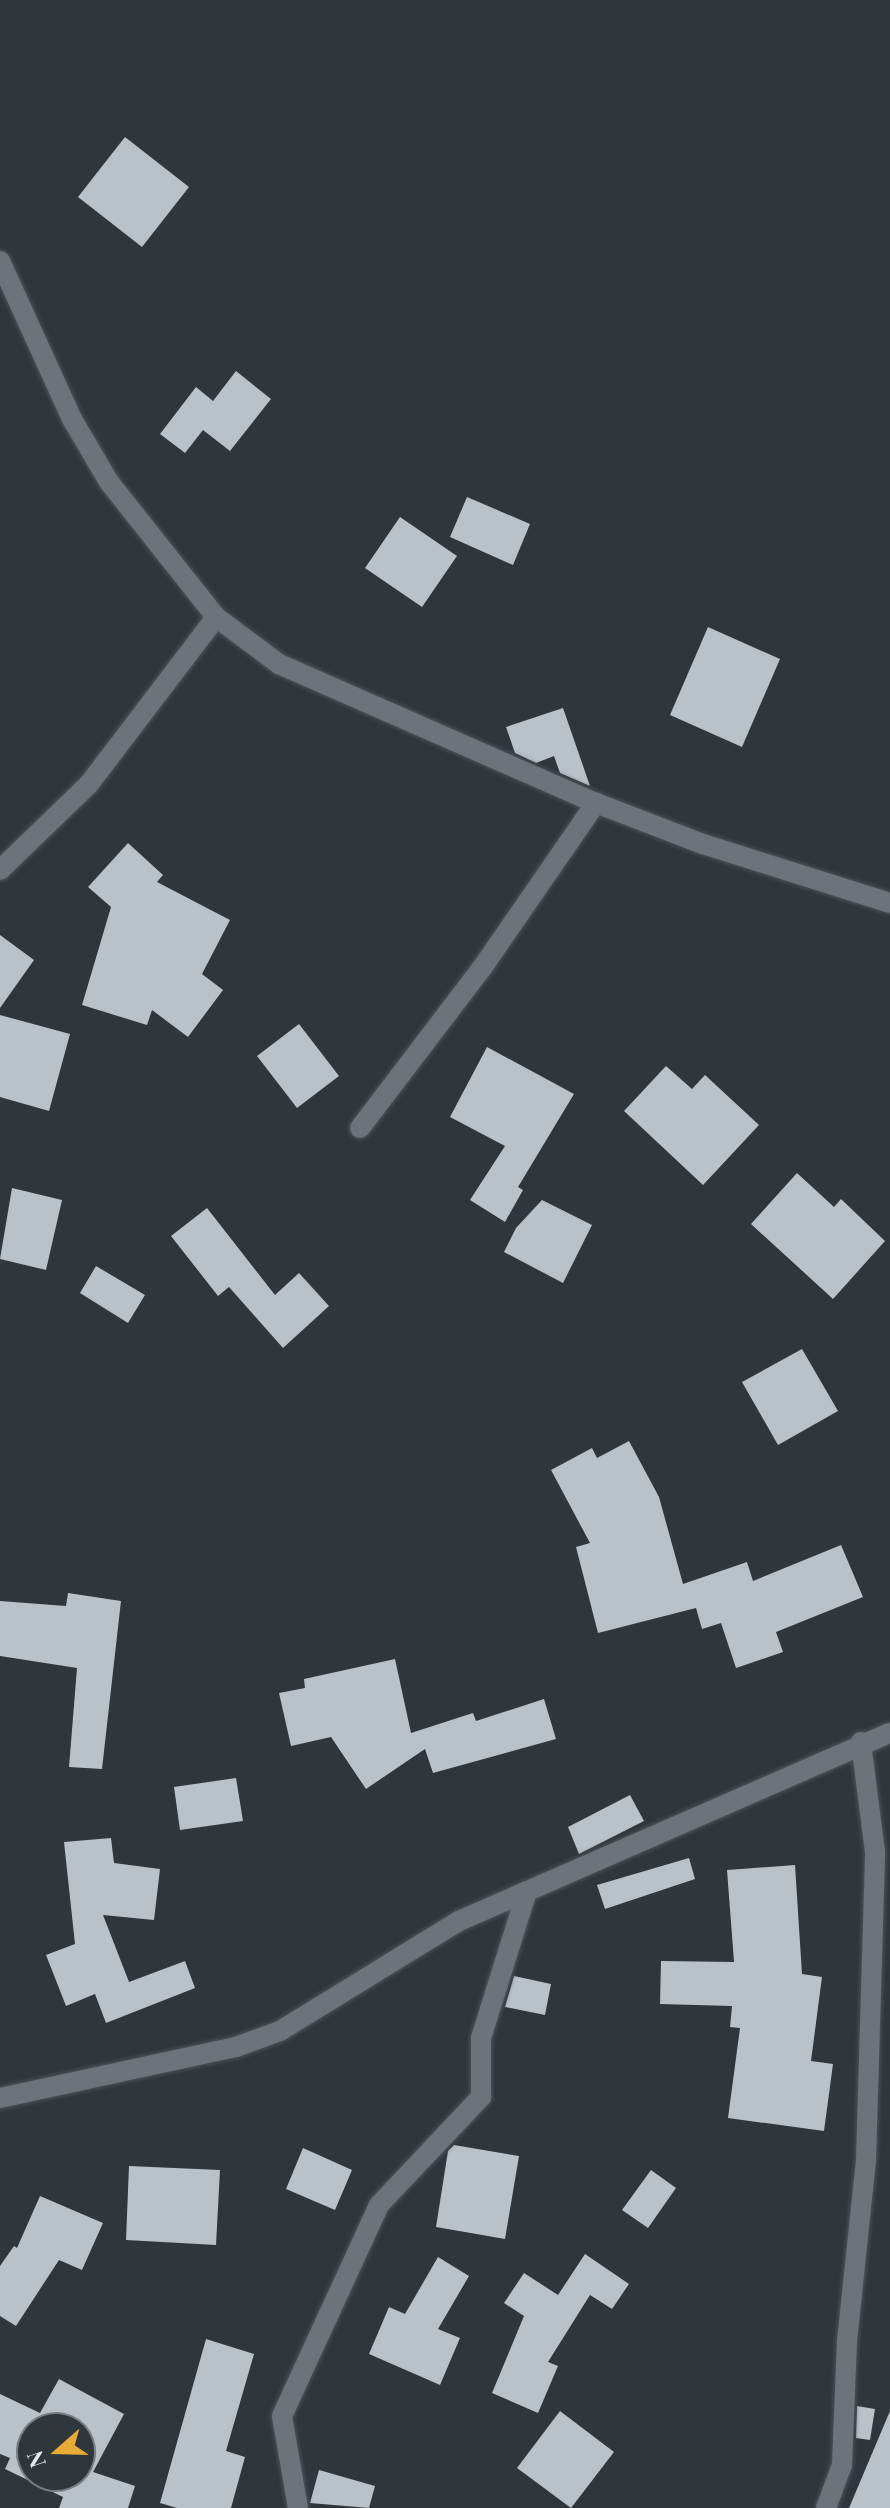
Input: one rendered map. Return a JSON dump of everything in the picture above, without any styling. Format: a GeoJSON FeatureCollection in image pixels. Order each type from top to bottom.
{"type":"FeatureCollection","features":[{"type":"Feature","properties":{"kind":"street"},"geometry":{"type":"LineString","coordinates":[[0,261],[72,419],[109,482],[216,617],[279,664],[596,803],[703,844],[890,903]]}},
{"type":"Feature","properties":{"kind":"street"},"geometry":{"type":"LineString","coordinates":[[0,870],[89,784],[216,617]]}},
{"type":"Feature","properties":{"kind":"street"},"geometry":{"type":"LineString","coordinates":[[360,1128],[482,968],[596,803]]}},
{"type":"Feature","properties":{"kind":"street"},"geometry":{"type":"LineString","coordinates":[[0,2098],[236,2047],[280,2031],[459,1921],[861,1742],[890,1733]]}},
{"type":"Feature","properties":{"kind":"street"},"geometry":{"type":"LineString","coordinates":[[826,2508],[842,2465],[847,2341],[866,2160],[875,1852],[861,1742]]}},
{"type":"Feature","properties":{"kind":"street"},"geometry":{"type":"LineString","coordinates":[[298,2508],[282,2416],[379,2205],[481,2097],[481,2038],[527,1891]]}},
{"type":"Feature","properties":{"kind":"building"},"geometry":{"type":"Polygon","coordinates":[[[125,137],[189,187],[142,247],[78,197],[125,137]]]}},
{"type":"Feature","properties":{"kind":"building"},"geometry":{"type":"Polygon","coordinates":[[[236,371],[271,399],[230,451],[203,430],[185,453],[160,434],[196,387],[213,401],[236,371]]]}},
{"type":"Feature","properties":{"kind":"building"},"geometry":{"type":"Polygon","coordinates":[[[467,497],[530,524],[513,565],[450,537],[467,497]]]}},
{"type":"Feature","properties":{"kind":"building"},"geometry":{"type":"Polygon","coordinates":[[[400,517],[457,556],[422,607],[365,568],[400,517]]]}},
{"type":"Feature","properties":{"kind":"building"},"geometry":{"type":"Polygon","coordinates":[[[708,627],[780,659],[742,747],[670,715],[708,627]]]}},
{"type":"Feature","properties":{"kind":"building"},"geometry":{"type":"Polygon","coordinates":[[[563,708],[590,786],[560,773],[554,756],[536,763],[515,753],[506,727],[563,708]]]}},
{"type":"Feature","properties":{"kind":"building"},"geometry":{"type":"Polygon","coordinates":[[[128,843],[163,875],[157,882],[230,920],[202,974],[223,990],[188,1037],[152,1010],[147,1025],[82,1005],[111,907],[88,887],[128,843]]]}},
{"type":"Feature","properties":{"kind":"building"},"geometry":{"type":"Polygon","coordinates":[[[0,935],[34,960],[0,1008],[0,935]]]}},
{"type":"Feature","properties":{"kind":"building"},"geometry":{"type":"Polygon","coordinates":[[[0,1015],[70,1034],[49,1111],[0,1097],[0,1015]]]}},
{"type":"Feature","properties":{"kind":"building"},"geometry":{"type":"Polygon","coordinates":[[[299,1024],[339,1076],[297,1108],[257,1056],[299,1024]]]}},
{"type":"Feature","properties":{"kind":"building"},"geometry":{"type":"Polygon","coordinates":[[[487,1047],[574,1094],[518,1187],[523,1190],[505,1222],[470,1200],[505,1146],[450,1117],[487,1047]]]}},
{"type":"Feature","properties":{"kind":"building"},"geometry":{"type":"Polygon","coordinates":[[[666,1066],[692,1089],[705,1075],[759,1125],[703,1185],[624,1111],[666,1066]]]}},
{"type":"Feature","properties":{"kind":"building"},"geometry":{"type":"Polygon","coordinates":[[[797,1173],[834,1207],[841,1199],[885,1241],[833,1299],[751,1224],[797,1173]]]}},
{"type":"Feature","properties":{"kind":"building"},"geometry":{"type":"Polygon","coordinates":[[[12,1188],[62,1200],[46,1270],[0,1259],[12,1188]]]}},
{"type":"Feature","properties":{"kind":"building"},"geometry":{"type":"Polygon","coordinates":[[[542,1200],[592,1225],[563,1283],[504,1252],[516,1228],[542,1200]]]}},
{"type":"Feature","properties":{"kind":"building"},"geometry":{"type":"Polygon","coordinates":[[[207,1208],[275,1295],[299,1273],[329,1306],[283,1348],[229,1287],[218,1296],[171,1236],[207,1208]]]}},
{"type":"Feature","properties":{"kind":"building"},"geometry":{"type":"Polygon","coordinates":[[[96,1266],[145,1295],[128,1323],[80,1293],[96,1266]]]}},
{"type":"Feature","properties":{"kind":"building"},"geometry":{"type":"Polygon","coordinates":[[[802,1349],[838,1411],[778,1445],[742,1382],[802,1349]]]}},
{"type":"Feature","properties":{"kind":"building"},"geometry":{"type":"Polygon","coordinates":[[[629,1441],[659,1497],[683,1584],[747,1562],[753,1581],[841,1545],[863,1597],[776,1632],[783,1652],[736,1668],[721,1623],[702,1629],[696,1608],[598,1633],[576,1547],[590,1543],[551,1470],[592,1448],[597,1458],[629,1441]]]}},
{"type":"Feature","properties":{"kind":"building"},"geometry":{"type":"Polygon","coordinates":[[[68,1593],[121,1601],[102,1769],[69,1767],[77,1668],[0,1656],[0,1601],[66,1606],[68,1593]]]}},
{"type":"Feature","properties":{"kind":"building"},"geometry":{"type":"Polygon","coordinates":[[[395,1659],[411,1733],[473,1713],[476,1721],[544,1699],[556,1739],[433,1773],[425,1749],[366,1789],[331,1737],[291,1746],[279,1693],[305,1688],[304,1679],[395,1659]]]}},
{"type":"Feature","properties":{"kind":"building"},"geometry":{"type":"Polygon","coordinates":[[[236,1778],[243,1821],[180,1830],[174,1787],[236,1778]]]}},
{"type":"Feature","properties":{"kind":"building"},"geometry":{"type":"Polygon","coordinates":[[[630,1795],[644,1821],[579,1854],[568,1827],[630,1795]]]}},
{"type":"Feature","properties":{"kind":"building"},"geometry":{"type":"Polygon","coordinates":[[[111,1838],[114,1863],[160,1869],[154,1920],[103,1915],[129,1982],[185,1961],[195,1988],[106,2023],[95,1994],[66,2006],[46,1955],[75,1944],[64,1842],[111,1838]]]}},
{"type":"Feature","properties":{"kind":"building"},"geometry":{"type":"Polygon","coordinates":[[[689,1858],[695,1879],[605,1909],[597,1885],[689,1858]]]}},
{"type":"Feature","properties":{"kind":"building"},"geometry":{"type":"Polygon","coordinates":[[[795,1865],[802,1974],[822,1977],[811,2061],[833,2064],[824,2131],[728,2118],[740,2028],[730,2027],[732,2006],[660,2004],[661,1961],[734,1962],[727,1870],[795,1865]]]}},
{"type":"Feature","properties":{"kind":"building"},"geometry":{"type":"Polygon","coordinates":[[[514,1976],[551,1984],[545,2015],[505,2007],[514,1976]]]}},
{"type":"Feature","properties":{"kind":"building"},"geometry":{"type":"Polygon","coordinates":[[[454,2145],[519,2156],[505,2239],[436,2227],[448,2151],[454,2145]]]}},
{"type":"Feature","properties":{"kind":"building"},"geometry":{"type":"Polygon","coordinates":[[[303,2148],[352,2170],[335,2210],[286,2189],[303,2148]]]}},
{"type":"Feature","properties":{"kind":"building"},"geometry":{"type":"Polygon","coordinates":[[[129,2166],[220,2170],[216,2245],[126,2240],[129,2166]]]}},
{"type":"Feature","properties":{"kind":"building"},"geometry":{"type":"Polygon","coordinates":[[[651,2170],[676,2188],[648,2228],[622,2210],[651,2170]]]}},
{"type":"Feature","properties":{"kind":"building"},"geometry":{"type":"Polygon","coordinates":[[[40,2196],[103,2223],[82,2270],[59,2260],[16,2326],[0,2316],[0,2266],[14,2246],[17,2248],[40,2196]]]}},
{"type":"Feature","properties":{"kind":"building"},"geometry":{"type":"Polygon","coordinates":[[[585,2254],[629,2284],[612,2309],[590,2295],[548,2362],[558,2366],[538,2413],[492,2393],[524,2316],[504,2303],[524,2273],[558,2295],[585,2254]]]}},
{"type":"Feature","properties":{"kind":"building"},"geometry":{"type":"Polygon","coordinates":[[[438,2257],[469,2276],[438,2329],[460,2338],[440,2385],[369,2354],[389,2307],[405,2314],[438,2257]]]}},
{"type":"Feature","properties":{"kind":"building"},"geometry":{"type":"Polygon","coordinates":[[[206,2339],[254,2354],[226,2451],[245,2457],[231,2508],[177,2508],[160,2503],[206,2339]]]}},
{"type":"Feature","properties":{"kind":"building"},"geometry":{"type":"Polygon","coordinates":[[[59,2379],[124,2414],[96,2466],[96,2412],[41,2412],[59,2379]]]}},
{"type":"Feature","properties":{"kind":"building"},"geometry":{"type":"Polygon","coordinates":[[[0,2394],[38,2412],[16,2412],[16,2474],[5,2469],[10,2458],[0,2454],[0,2394]]]}},
{"type":"Feature","properties":{"kind":"building"},"geometry":{"type":"Polygon","coordinates":[[[857,2406],[875,2409],[870,2440],[856,2438],[857,2406]]]}},
{"type":"Feature","properties":{"kind":"building"},"geometry":{"type":"Polygon","coordinates":[[[560,2411],[614,2452],[571,2508],[517,2468],[560,2411]]]}},
{"type":"Feature","properties":{"kind":"building"},"geometry":{"type":"Polygon","coordinates":[[[890,2411],[890,2508],[849,2508],[890,2411]]]}},
{"type":"Feature","properties":{"kind":"building"},"geometry":{"type":"Polygon","coordinates":[[[319,2470],[375,2486],[369,2508],[310,2503],[319,2470]]]}},
{"type":"Feature","properties":{"kind":"building"},"geometry":{"type":"Polygon","coordinates":[[[96,2473],[135,2486],[128,2508],[59,2508],[63,2497],[53,2492],[96,2492],[96,2473]]]}}]}
